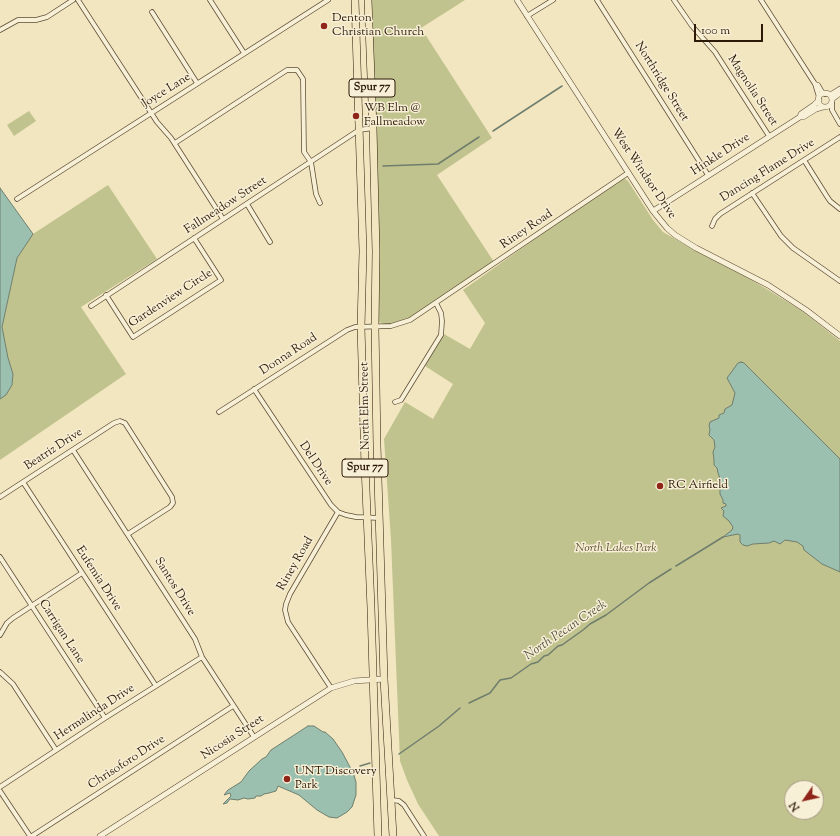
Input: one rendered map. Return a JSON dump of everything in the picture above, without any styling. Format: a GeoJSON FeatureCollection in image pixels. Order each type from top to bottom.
{"type":"FeatureCollection","features":[{"type":"Feature","properties":{"kind":"main road","name":"North Elm Street"},"geometry":{"type":"LineString","coordinates":[[355,0],[363,251],[361,327],[366,517],[371,608],[378,836]]}},
{"type":"Feature","properties":{"kind":"main road","name":"North Elm Street"},"geometry":{"type":"LineString","coordinates":[[368,0],[374,128],[376,411],[384,679],[393,836]]}},
{"type":"Feature","properties":{"kind":"street"},"geometry":{"type":"LineString","coordinates":[[0,30],[17,19],[36,20],[47,17],[73,0]]}},
{"type":"Feature","properties":{"kind":"street"},"geometry":{"type":"LineString","coordinates":[[78,0],[151,113],[174,143],[223,219]]}},
{"type":"Feature","properties":{"kind":"street"},"geometry":{"type":"LineString","coordinates":[[210,0],[244,53]]}},
{"type":"Feature","properties":{"kind":"street","name":"Joyce Lane"},"geometry":{"type":"LineString","coordinates":[[16,199],[328,0]]}},
{"type":"Feature","properties":{"kind":"street","name":"West Windsor Drive"},"geometry":{"type":"LineString","coordinates":[[517,0],[628,173],[653,211],[663,223],[675,234],[696,248],[768,285],[806,310],[840,336]]}},
{"type":"Feature","properties":{"kind":"street"},"geometry":{"type":"LineString","coordinates":[[527,16],[553,0]]}},
{"type":"Feature","properties":{"kind":"street","name":"Northridge Street"},"geometry":{"type":"LineString","coordinates":[[597,0],[708,175]]}},
{"type":"Feature","properties":{"kind":"street","name":"Magnolia Street"},"geometry":{"type":"LineString","coordinates":[[674,0],[692,26],[715,52],[769,136]]}},
{"type":"Feature","properties":{"kind":"street"},"geometry":{"type":"LineString","coordinates":[[760,0],[815,84],[820,104],[832,110]]}},
{"type":"Feature","properties":{"kind":"street"},"geometry":{"type":"LineString","coordinates":[[152,12],[197,83]]}},
{"type":"Feature","properties":{"kind":"street"},"geometry":{"type":"LineString","coordinates":[[174,143],[287,70],[297,70],[303,79],[304,152],[311,162],[316,194],[320,203]]}},
{"type":"Feature","properties":{"kind":"street"},"geometry":{"type":"LineString","coordinates":[[815,84],[831,97],[832,110],[840,124]]}},
{"type":"Feature","properties":{"kind":"street"},"geometry":{"type":"LineString","coordinates":[[819,98],[827,94],[832,94],[840,89]]}},
{"type":"Feature","properties":{"kind":"street"},"geometry":{"type":"LineString","coordinates":[[824,107],[829,106],[832,99],[840,93]]}},
{"type":"Feature","properties":{"kind":"street","name":"Hinkle Drive"},"geometry":{"type":"LineString","coordinates":[[800,117],[801,114],[814,106],[819,98]]}},
{"type":"Feature","properties":{"kind":"street","name":"Hinkle Drive"},"geometry":{"type":"LineString","coordinates":[[653,211],[800,117],[803,117],[816,109],[824,107]]}},
{"type":"Feature","properties":{"kind":"street","name":"Fallmeadow Street"},"geometry":{"type":"LineString","coordinates":[[90,306],[359,130],[374,128]]}},
{"type":"Feature","properties":{"kind":"street","name":"Dancing Flame Drive"},"geometry":{"type":"LineString","coordinates":[[712,226],[715,219],[720,214],[840,137]]}},
{"type":"Feature","properties":{"kind":"street"},"geometry":{"type":"LineString","coordinates":[[804,160],[826,196],[840,209]]}},
{"type":"Feature","properties":{"kind":"street","name":"Riney Road"},"geometry":{"type":"LineString","coordinates":[[375,327],[391,326],[405,322],[436,303],[628,173]]}},
{"type":"Feature","properties":{"kind":"street"},"geometry":{"type":"LineString","coordinates":[[752,194],[781,236],[793,248],[840,281]]}},
{"type":"Feature","properties":{"kind":"street"},"geometry":{"type":"LineString","coordinates":[[247,204],[270,242]]}},
{"type":"Feature","properties":{"kind":"street","name":"Gardenview Circle"},"geometry":{"type":"LineString","coordinates":[[106,295],[133,337],[221,280],[194,238]]}},
{"type":"Feature","properties":{"kind":"street"},"geometry":{"type":"LineString","coordinates":[[395,402],[401,400],[441,335],[441,313],[436,303]]}},
{"type":"Feature","properties":{"kind":"street","name":"Donna Road"},"geometry":{"type":"LineString","coordinates":[[219,412],[352,327],[375,327]]}},
{"type":"Feature","properties":{"kind":"street","name":"Del Drive"},"geometry":{"type":"LineString","coordinates":[[254,389],[331,505],[338,512]]}},
{"type":"Feature","properties":{"kind":"street","name":"Beatriz Drive"},"geometry":{"type":"LineString","coordinates":[[0,497],[120,421],[125,424],[172,497],[173,503],[170,507],[128,534]]}},
{"type":"Feature","properties":{"kind":"street","name":"Santos Drive"},"geometry":{"type":"LineString","coordinates":[[73,450],[195,639],[202,657],[254,737]]}},
{"type":"Feature","properties":{"kind":"street","name":"Eufemia Drive"},"geometry":{"type":"LineString","coordinates":[[23,482],[156,686]]}},
{"type":"Feature","properties":{"kind":"street"},"geometry":{"type":"LineString","coordinates":[[338,512],[356,517],[380,518]]}},
{"type":"Feature","properties":{"kind":"street","name":"Riney Road"},"geometry":{"type":"LineString","coordinates":[[331,688],[288,622],[285,610],[290,594],[338,512]]}},
{"type":"Feature","properties":{"kind":"street","name":"Carrigan Lane"},"geometry":{"type":"LineString","coordinates":[[0,557],[105,718]]}},
{"type":"Feature","properties":{"kind":"street"},"geometry":{"type":"LineString","coordinates":[[0,635],[10,620],[82,573]]}},
{"type":"Feature","properties":{"kind":"street","name":"Hermalinda Drive"},"geometry":{"type":"LineString","coordinates":[[0,787],[202,657]]}},
{"type":"Feature","properties":{"kind":"street"},"geometry":{"type":"LineString","coordinates":[[0,672],[8,677],[56,750]]}},
{"type":"Feature","properties":{"kind":"street","name":"Nicosia Street"},"geometry":{"type":"LineString","coordinates":[[100,836],[331,688],[354,681],[384,679]]}},
{"type":"Feature","properties":{"kind":"street","name":"Chrisoforo Drive"},"geometry":{"type":"LineString","coordinates":[[31,836],[233,706]]}},
{"type":"Feature","properties":{"kind":"street"},"geometry":{"type":"LineString","coordinates":[[0,791],[31,836]]}},
{"type":"Feature","properties":{"kind":"street"},"geometry":{"type":"LineString","coordinates":[[392,800],[399,801],[404,805],[424,836]]}},
{"type":"Feature","properties":{"kind":"green space"},"geometry":{"type":"Polygon","coordinates":[[[372,0],[465,0],[421,28],[492,138],[437,175],[494,262],[403,322],[387,325],[379,322],[378,218],[372,0]]]}},
{"type":"Feature","properties":{"kind":"green space"},"geometry":{"type":"Polygon","coordinates":[[[29,111],[36,121],[14,136],[7,125],[29,111]]]}},
{"type":"Feature","properties":{"kind":"green space","name":"North Lakes Park"},"geometry":{"type":"Polygon","coordinates":[[[622,177],[628,181],[653,220],[663,232],[701,254],[733,269],[765,288],[802,311],[840,341],[840,836],[439,836],[418,804],[400,761],[391,540],[384,439],[405,402],[433,419],[453,384],[425,366],[444,334],[470,349],[485,323],[463,290],[622,177]]]}},
{"type":"Feature","properties":{"kind":"green space"},"geometry":{"type":"Polygon","coordinates":[[[108,185],[157,259],[81,307],[126,374],[0,460],[0,399],[6,395],[12,385],[13,374],[8,358],[2,327],[17,258],[33,234],[108,185]]]}},
{"type":"Feature","properties":{"kind":"shaded area"},"geometry":{"type":"Polygon","coordinates":[[[0,188],[33,234],[17,258],[2,327],[8,358],[13,374],[12,385],[6,395],[0,399],[0,188]]]}},
{"type":"Feature","properties":{"kind":"shaded area"},"geometry":{"type":"Polygon","coordinates":[[[738,363],[744,363],[840,459],[840,572],[822,564],[804,550],[803,546],[797,542],[785,540],[780,544],[774,541],[747,546],[740,542],[740,535],[738,534],[723,537],[732,530],[733,527],[723,516],[724,511],[721,508],[726,506],[726,504],[723,503],[720,494],[722,484],[717,468],[714,465],[713,452],[715,447],[714,440],[709,435],[709,426],[710,422],[719,418],[719,415],[724,413],[725,409],[732,405],[735,393],[727,378],[738,363]]]}},
{"type":"Feature","properties":{"kind":"shaded area"},"geometry":{"type":"Polygon","coordinates":[[[308,726],[314,726],[325,732],[333,739],[352,769],[356,782],[356,795],[352,807],[347,812],[337,818],[329,817],[317,810],[299,795],[278,786],[276,791],[261,796],[256,796],[255,798],[244,798],[238,800],[230,799],[227,803],[223,804],[231,796],[230,793],[224,795],[228,790],[241,782],[249,771],[266,757],[271,750],[308,726]]]}},
{"type":"Feature","properties":{"kind":"waterway"},"geometry":{"type":"LineString","coordinates":[[493,131],[562,86]]}},
{"type":"Feature","properties":{"kind":"waterway"},"geometry":{"type":"LineString","coordinates":[[383,166],[438,164],[479,137]]}},
{"type":"Feature","properties":{"kind":"waterway","name":"North Pecan Creek"},"geometry":{"type":"LineString","coordinates":[[676,566],[723,537]]}},
{"type":"Feature","properties":{"kind":"waterway","name":"North Pecan Creek"},"geometry":{"type":"LineString","coordinates":[[469,703],[490,693],[500,680],[511,678],[531,664],[538,662],[558,646],[562,645],[590,624],[606,615],[649,583],[671,569]]}},
{"type":"Feature","properties":{"kind":"waterway","name":"North Pecan Creek"},"geometry":{"type":"LineString","coordinates":[[399,754],[439,726],[460,708]]}},
{"type":"Feature","properties":{"kind":"waterway","name":"North Pecan Creek"},"geometry":{"type":"LineString","coordinates":[[360,766],[370,763]]}},
{"type":"Feature","properties":{"kind":"place","name":"Denton Christian Church"},"geometry":{"type":"Point","coordinates":[324,26]}},
{"type":"Feature","properties":{"kind":"place","name":"WB Elm @ Fallmeadow"},"geometry":{"type":"Point","coordinates":[356,116]}},
{"type":"Feature","properties":{"kind":"place","name":"RC Airfield"},"geometry":{"type":"Point","coordinates":[660,486]}},
{"type":"Feature","properties":{"kind":"place","name":"UNT Discovery Park"},"geometry":{"type":"Point","coordinates":[287,779]}}]}
